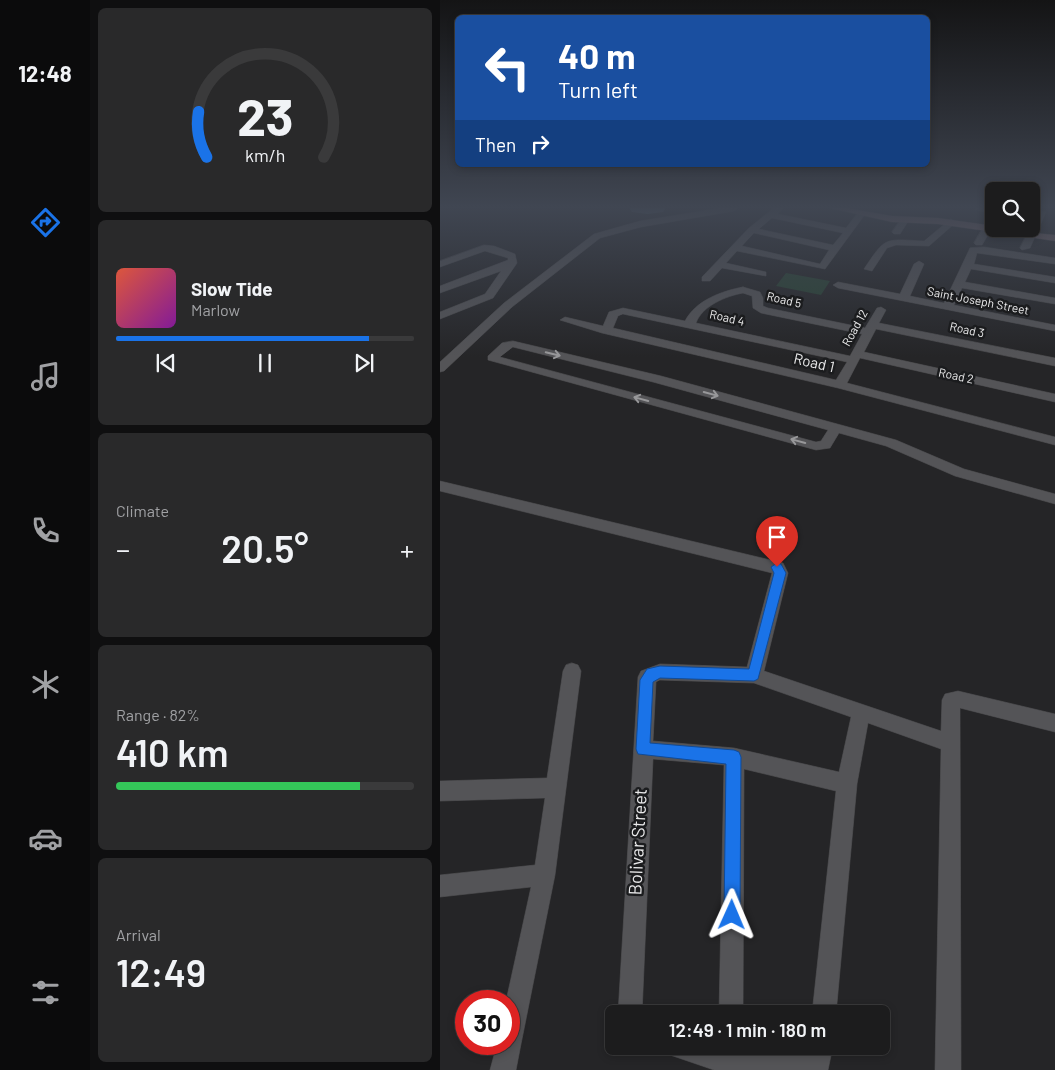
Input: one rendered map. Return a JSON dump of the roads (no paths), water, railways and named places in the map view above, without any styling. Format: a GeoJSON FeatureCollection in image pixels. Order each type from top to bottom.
{"type":"FeatureCollection","features":[{"type":"Feature","properties":{"kind":"street"},"geometry":{"type":"LineString","coordinates":[[440,264],[458,258]]}},
{"type":"Feature","properties":{"kind":"street"},"geometry":{"type":"LineString","coordinates":[[440,316],[489,296],[512,263],[512,258]]}},
{"type":"Feature","properties":{"kind":"street"},"geometry":{"type":"LineString","coordinates":[[440,368],[508,305],[569,258]]}},
{"type":"Feature","properties":{"kind":"street"},"geometry":{"type":"LineString","coordinates":[[706,280],[727,258]]}},
{"type":"Feature","properties":{"kind":"street"},"geometry":{"type":"LineString","coordinates":[[779,258],[819,267],[824,265],[829,258]]}},
{"type":"Feature","properties":{"kind":"street"},"geometry":{"type":"LineString","coordinates":[[869,270],[877,258]]}},
{"type":"Feature","properties":{"kind":"street"},"geometry":{"type":"LineString","coordinates":[[947,308],[971,258]]}},
{"type":"Feature","properties":{"kind":"street"},"geometry":{"type":"LineString","coordinates":[[1035,258],[1055,261]]}},
{"type":"Feature","properties":{"kind":"street"},"geometry":{"type":"LineString","coordinates":[[440,290],[512,263]]}},
{"type":"Feature","properties":{"kind":"street"},"geometry":{"type":"LineString","coordinates":[[902,299],[919,264]]}},
{"type":"Feature","properties":{"kind":"street"},"geometry":{"type":"LineString","coordinates":[[720,265],[762,274]]}},
{"type":"Feature","properties":{"kind":"street"},"geometry":{"type":"LineString","coordinates":[[968,266],[1055,280]]}},
{"type":"Feature","properties":{"kind":"street","name":"Saint Joseph Street"},"geometry":{"type":"LineString","coordinates":[[838,284],[902,299],[1055,328]]}},
{"type":"Feature","properties":{"kind":"street"},"geometry":{"type":"LineString","coordinates":[[959,284],[1055,301]]}},
{"type":"Feature","properties":{"kind":"street","name":"Road 5"},"geometry":{"type":"LineString","coordinates":[[690,324],[696,313],[717,298],[739,290],[749,290],[755,293],[759,300],[758,308],[870,329]]}},
{"type":"Feature","properties":{"kind":"street","name":"Road 12"},"geometry":{"type":"LineString","coordinates":[[840,385],[881,310]]}},
{"type":"Feature","properties":{"kind":"street","name":"Road 4"},"geometry":{"type":"LineString","coordinates":[[606,330],[613,314],[620,311],[854,357]]}},
{"type":"Feature","properties":{"kind":"street","name":"Road 1"},"geometry":{"type":"LineString","coordinates":[[565,320],[840,385],[1055,441]]}},
{"type":"Feature","properties":{"kind":"street","name":"Road 3"},"geometry":{"type":"LineString","coordinates":[[870,329],[1055,362]]}},
{"type":"Feature","properties":{"kind":"street"},"geometry":{"type":"LineString","coordinates":[[836,428],[825,445],[816,446],[492,358],[506,345],[512,344],[657,379],[836,428],[891,444],[960,473],[1055,499]]}},
{"type":"Feature","properties":{"kind":"street","name":"Road 2"},"geometry":{"type":"LineString","coordinates":[[854,357],[1055,398]]}},
{"type":"Feature","properties":{"kind":"street"},"geometry":{"type":"LineString","coordinates":[[440,486],[777,567],[780,573],[754,675],[949,743]]}},
{"type":"Feature","properties":{"kind":"street"},"geometry":{"type":"LineString","coordinates":[[520,991],[544,875],[572,671]]}},
{"type":"Feature","properties":{"kind":"street","name":"Bolivar Street"},"geometry":{"type":"LineString","coordinates":[[630,1005],[646,680],[652,673],[754,675]]}},
{"type":"Feature","properties":{"kind":"street"},"geometry":{"type":"LineString","coordinates":[[948,1070],[950,704],[953,699],[1055,723]]}},
{"type":"Feature","properties":{"kind":"street"},"geometry":{"type":"LineString","coordinates":[[825,1005],[848,784],[861,711]]}},
{"type":"Feature","properties":{"kind":"street"},"geometry":{"type":"LineString","coordinates":[[643,749],[734,757],[848,784]]}},
{"type":"Feature","properties":{"kind":"street"},"geometry":{"type":"LineString","coordinates":[[731,1005],[734,757]]}},
{"type":"Feature","properties":{"kind":"street"},"geometry":{"type":"LineString","coordinates":[[440,791],[556,788]]}},
{"type":"Feature","properties":{"kind":"street"},"geometry":{"type":"LineString","coordinates":[[440,886],[544,875]]}},
{"type":"Feature","properties":{"kind":"street"},"geometry":{"type":"LineString","coordinates":[[503,1070],[506,1055]]}},
{"type":"Feature","properties":{"kind":"street"},"geometry":{"type":"LineString","coordinates":[[731,1055],[816,1069],[820,1055]]}}]}
